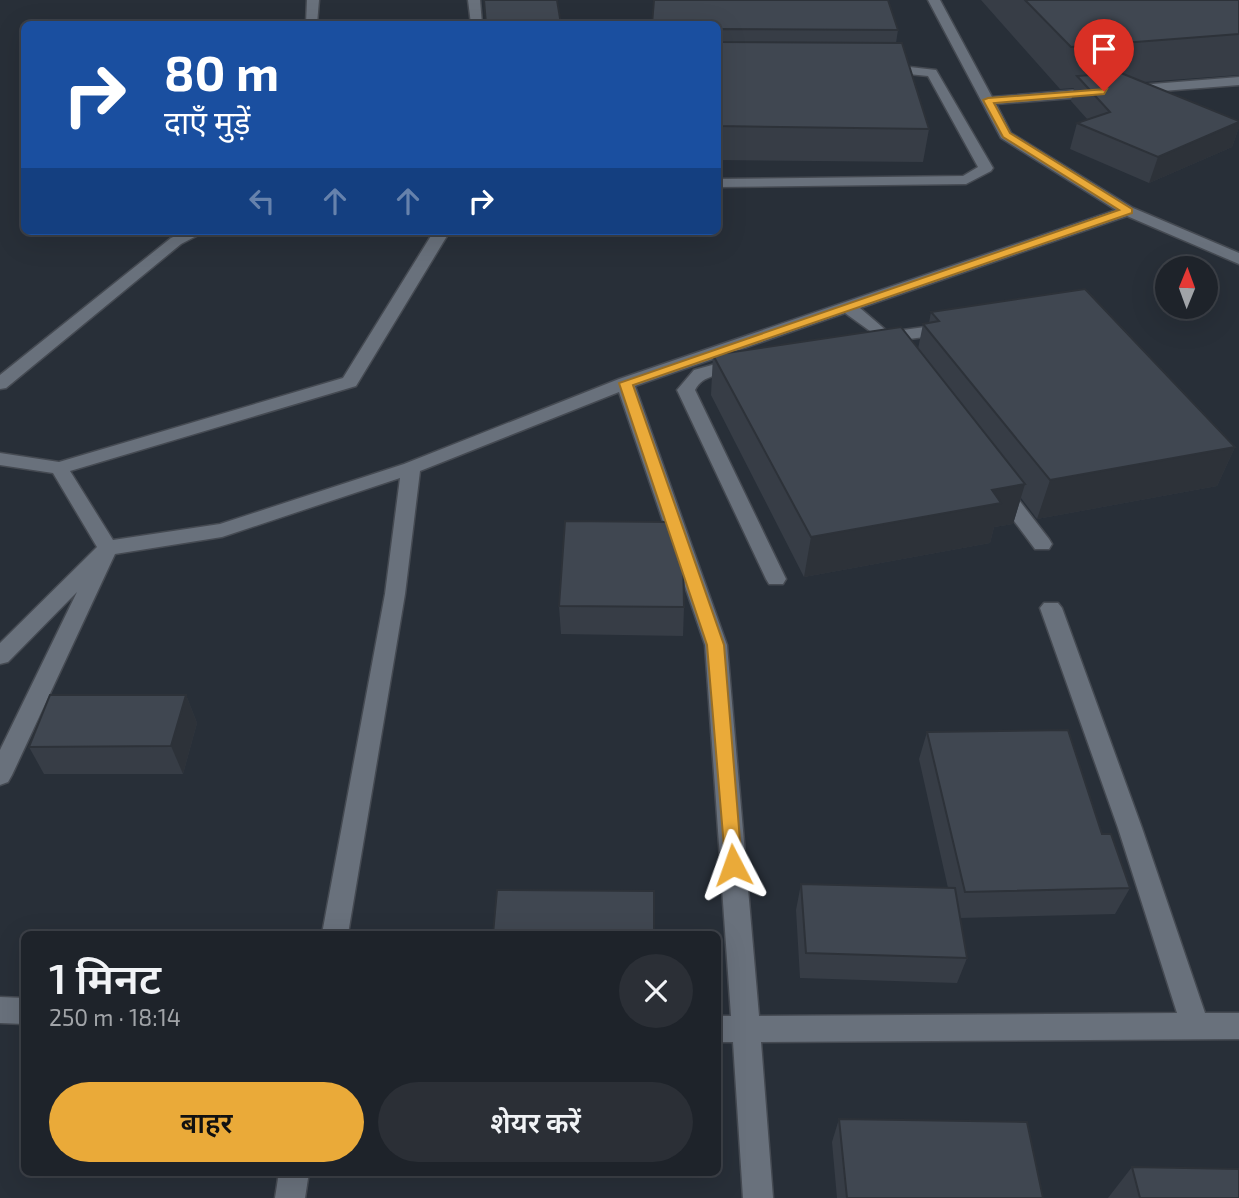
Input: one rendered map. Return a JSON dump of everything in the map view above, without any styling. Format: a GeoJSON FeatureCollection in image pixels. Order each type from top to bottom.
{"type":"FeatureCollection","features":[{"type":"Feature","properties":{"kind":"street"},"geometry":{"type":"LineString","coordinates":[[312,21],[313,0]]}},
{"type":"Feature","properties":{"kind":"street"},"geometry":{"type":"LineString","coordinates":[[474,0],[477,21]]}},
{"type":"Feature","properties":{"kind":"street"},"geometry":{"type":"LineString","coordinates":[[934,0],[1006,135],[1128,211],[1239,259]]}},
{"type":"Feature","properties":{"kind":"street"},"geometry":{"type":"LineString","coordinates":[[721,183],[966,180],[986,168],[932,73],[907,68],[866,68]]}},
{"type":"Feature","properties":{"kind":"street"},"geometry":{"type":"LineString","coordinates":[[988,100],[1239,81]]}},
{"type":"Feature","properties":{"kind":"street"},"geometry":{"type":"LineString","coordinates":[[969,135],[1006,135]]}},
{"type":"Feature","properties":{"kind":"street"},"geometry":{"type":"LineString","coordinates":[[0,656],[108,548],[222,530],[411,468],[625,383],[1128,211]]}},
{"type":"Feature","properties":{"kind":"street"},"geometry":{"type":"LineString","coordinates":[[0,384],[176,241],[189,235]]}},
{"type":"Feature","properties":{"kind":"street"},"geometry":{"type":"LineString","coordinates":[[0,459],[59,468],[350,382],[440,235]]}},
{"type":"Feature","properties":{"kind":"street"},"geometry":{"type":"LineString","coordinates":[[846,307],[876,327],[898,356]]}},
{"type":"Feature","properties":{"kind":"street"},"geometry":{"type":"LineString","coordinates":[[858,342],[962,327]]}},
{"type":"Feature","properties":{"kind":"street"},"geometry":{"type":"LineString","coordinates":[[742,363],[703,370],[692,377],[686,390],[776,579]]}},
{"type":"Feature","properties":{"kind":"street"},"geometry":{"type":"LineString","coordinates":[[625,383],[716,645],[732,1029],[758,1198]]}},
{"type":"Feature","properties":{"kind":"street"},"geometry":{"type":"LineString","coordinates":[[59,468],[108,548]]}},
{"type":"Feature","properties":{"kind":"street"},"geometry":{"type":"LineString","coordinates":[[336,931],[395,594],[411,468]]}},
{"type":"Feature","properties":{"kind":"street"},"geometry":{"type":"LineString","coordinates":[[993,480],[1042,544]]}},
{"type":"Feature","properties":{"kind":"street"},"geometry":{"type":"LineString","coordinates":[[0,775],[108,548]]}},
{"type":"Feature","properties":{"kind":"street"},"geometry":{"type":"LineString","coordinates":[[1051,608],[1130,828],[1195,1026]]}},
{"type":"Feature","properties":{"kind":"street"},"geometry":{"type":"LineString","coordinates":[[0,1010],[21,1011]]}},
{"type":"Feature","properties":{"kind":"street"},"geometry":{"type":"LineString","coordinates":[[732,1029],[1239,1026]]}},
{"type":"Feature","properties":{"kind":"street"},"geometry":{"type":"LineString","coordinates":[[290,1198],[293,1176]]}},
{"type":"Feature","properties":{"kind":"building"},"geometry":{"type":"Polygon","coordinates":[[[484,0],[557,0],[560,21],[486,21],[484,0]]]}},
{"type":"Feature","properties":{"kind":"building"},"geometry":{"type":"Polygon","coordinates":[[[654,0],[888,0],[898,30],[721,29],[721,21],[652,21],[654,0]]]}},
{"type":"Feature","properties":{"kind":"building"},"geometry":{"type":"Polygon","coordinates":[[[1025,0],[1239,0],[1239,34],[1071,47],[1025,0]]]}},
{"type":"Feature","properties":{"kind":"building"},"geometry":{"type":"Polygon","coordinates":[[[721,42],[902,43],[929,129],[721,126],[721,42]]]}},
{"type":"Feature","properties":{"kind":"building"},"geometry":{"type":"Polygon","coordinates":[[[1121,73],[1239,122],[1158,157],[1077,123],[1110,112],[1077,76],[1121,73]]]}},
{"type":"Feature","properties":{"kind":"building"},"geometry":{"type":"Polygon","coordinates":[[[1085,289],[1235,447],[1050,480],[923,324],[939,321],[931,312],[1085,289]]]}},
{"type":"Feature","properties":{"kind":"building"},"geometry":{"type":"Polygon","coordinates":[[[901,327],[1025,484],[992,490],[1001,503],[811,537],[713,355],[901,327]]]}},
{"type":"Feature","properties":{"kind":"building"},"geometry":{"type":"Polygon","coordinates":[[[565,521],[671,522],[683,556],[684,607],[559,606],[565,521]]]}},
{"type":"Feature","properties":{"kind":"building"},"geometry":{"type":"Polygon","coordinates":[[[50,695],[186,695],[171,746],[29,747],[50,695]]]}},
{"type":"Feature","properties":{"kind":"building"},"geometry":{"type":"Polygon","coordinates":[[[1068,730],[1102,834],[1111,834],[1130,888],[965,892],[927,732],[1068,730]]]}},
{"type":"Feature","properties":{"kind":"building"},"geometry":{"type":"Polygon","coordinates":[[[801,884],[955,888],[967,958],[806,953],[801,884]]]}},
{"type":"Feature","properties":{"kind":"building"},"geometry":{"type":"Polygon","coordinates":[[[497,890],[654,891],[654,931],[493,931],[497,890]]]}},
{"type":"Feature","properties":{"kind":"building"},"geometry":{"type":"Polygon","coordinates":[[[839,1119],[1027,1122],[1043,1198],[847,1198],[839,1119]]]}},
{"type":"Feature","properties":{"kind":"building"},"geometry":{"type":"Polygon","coordinates":[[[1132,1167],[1239,1169],[1239,1198],[1140,1198],[1132,1167]]]}},
{"type":"Feature","properties":{"kind":"route"},"geometry":{"type":"LineString","coordinates":[[733,865],[716,645],[625,383],[1128,211],[1006,135],[988,100],[1104,91]]}}]}
